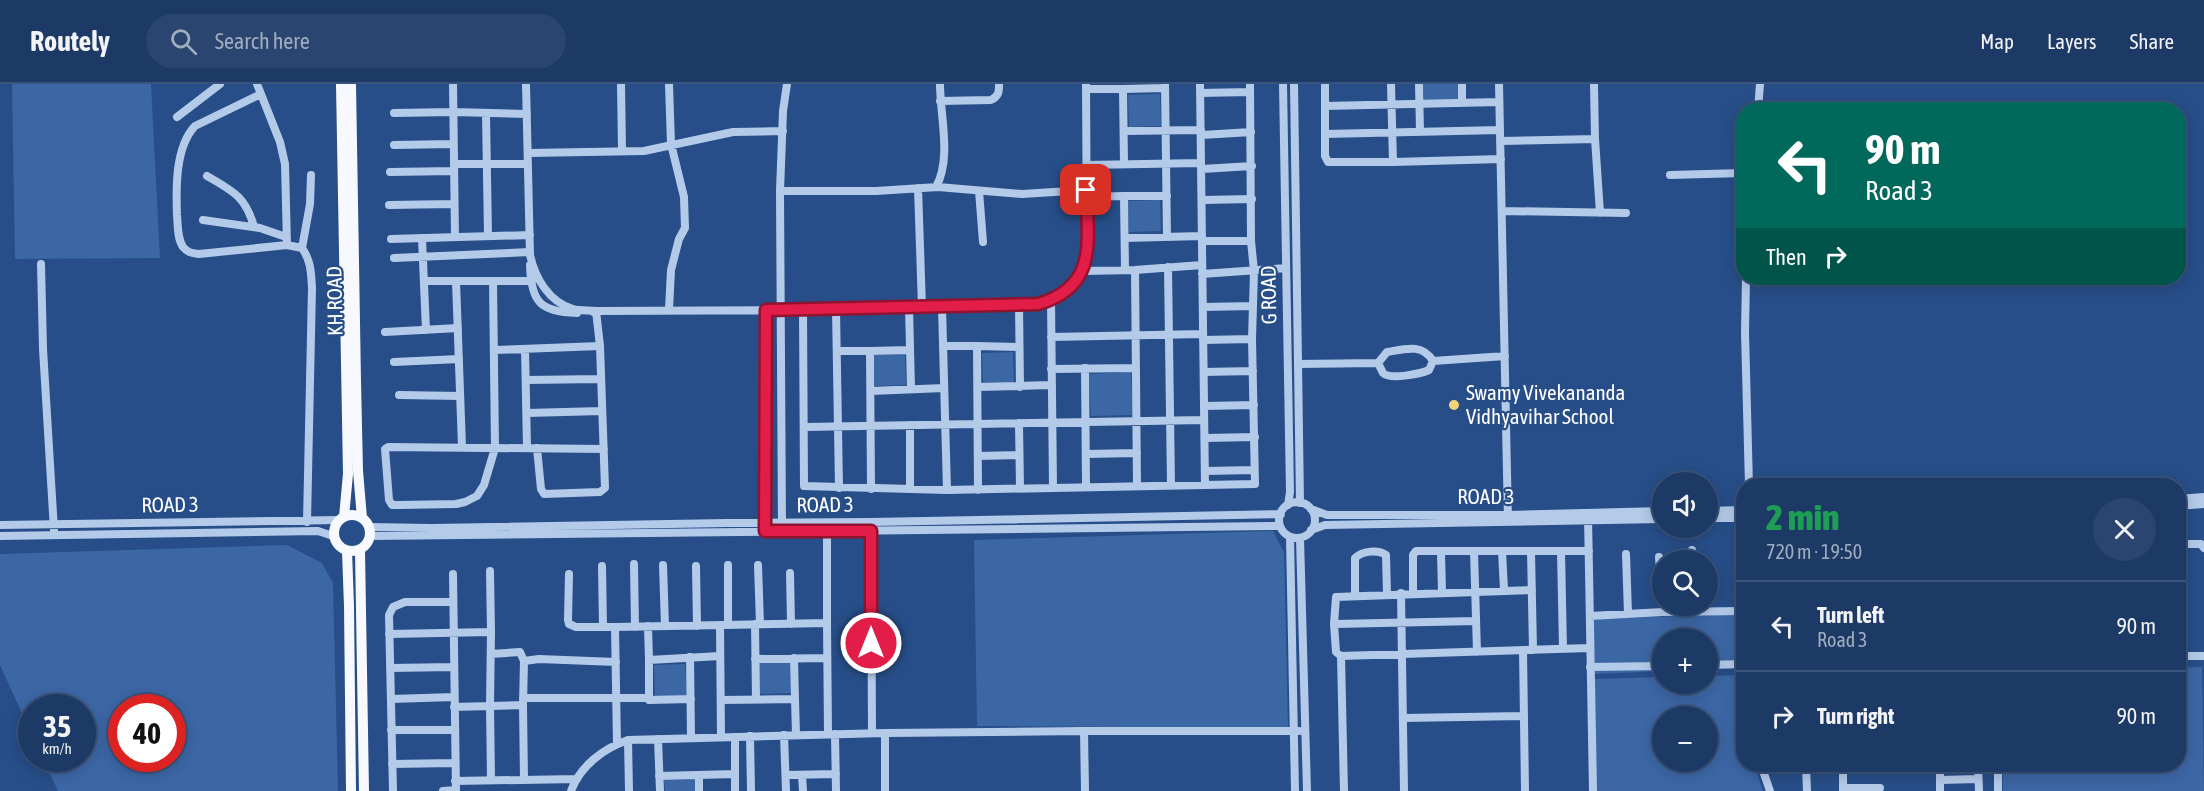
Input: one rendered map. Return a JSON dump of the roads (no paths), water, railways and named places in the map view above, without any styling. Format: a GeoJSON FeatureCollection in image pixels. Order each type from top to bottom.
{"type":"FeatureCollection","features":[{"type":"Feature","properties":{"kind":"main road","name":"KH ROAD"},"geometry":{"type":"LineString","coordinates":[[341,84],[348,474],[342,518]]}},
{"type":"Feature","properties":{"kind":"main road","name":"KH ROAD"},"geometry":{"type":"LineString","coordinates":[[351,84],[358,471],[367,527]]}},
{"type":"Feature","properties":{"kind":"main road"},"geometry":{"type":"LineString","coordinates":[[350,515],[367,527],[368,542],[360,550],[347,551],[338,546],[333,536],[334,528],[342,518],[350,515]]}},
{"type":"Feature","properties":{"kind":"main road"},"geometry":{"type":"LineString","coordinates":[[360,550],[364,791]]}},
{"type":"Feature","properties":{"kind":"main road"},"geometry":{"type":"LineString","coordinates":[[347,551],[351,791]]}},
{"type":"Feature","properties":{"kind":"street"},"geometry":{"type":"LineString","coordinates":[[177,117],[220,84]]}},
{"type":"Feature","properties":{"kind":"street"},"geometry":{"type":"LineString","coordinates":[[257,84],[280,142],[285,164],[286,241]]}},
{"type":"Feature","properties":{"kind":"street"},"geometry":{"type":"LineString","coordinates":[[453,84],[455,237]]}},
{"type":"Feature","properties":{"kind":"street"},"geometry":{"type":"LineString","coordinates":[[526,84],[530,281],[539,301],[551,310],[579,313],[669,309],[803,310],[1038,304],[1051,300],[1076,283],[1083,271],[1087,253],[1086,87],[1165,86],[1167,237]]}},
{"type":"Feature","properties":{"kind":"street"},"geometry":{"type":"LineString","coordinates":[[621,84],[622,151]]}},
{"type":"Feature","properties":{"kind":"street"},"geometry":{"type":"LineString","coordinates":[[669,84],[671,144],[684,197],[685,228],[670,270],[669,309]]}},
{"type":"Feature","properties":{"kind":"street"},"geometry":{"type":"LineString","coordinates":[[782,528],[780,191],[787,84]]}},
{"type":"Feature","properties":{"kind":"street"},"geometry":{"type":"LineString","coordinates":[[936,187],[941,178],[943,147],[940,84]]}},
{"type":"Feature","properties":{"kind":"street"},"geometry":{"type":"LineString","coordinates":[[940,101],[992,100],[997,97],[999,84]]}},
{"type":"Feature","properties":{"kind":"street","name":"G ROAD"},"geometry":{"type":"LineString","coordinates":[[1283,84],[1290,492],[1288,505]]}},
{"type":"Feature","properties":{"kind":"street","name":"G ROAD"},"geometry":{"type":"LineString","coordinates":[[1294,84],[1300,503]]}},
{"type":"Feature","properties":{"kind":"street"},"geometry":{"type":"LineString","coordinates":[[1325,84],[1325,156],[1328,162],[1501,159]]}},
{"type":"Feature","properties":{"kind":"street"},"geometry":{"type":"LineString","coordinates":[[1391,84],[1393,162]]}},
{"type":"Feature","properties":{"kind":"street"},"geometry":{"type":"LineString","coordinates":[[1419,84],[1420,131]]}},
{"type":"Feature","properties":{"kind":"street"},"geometry":{"type":"LineString","coordinates":[[1462,84],[1462,103]]}},
{"type":"Feature","properties":{"kind":"street"},"geometry":{"type":"LineString","coordinates":[[1499,84],[1508,518]]}},
{"type":"Feature","properties":{"kind":"street"},"geometry":{"type":"LineString","coordinates":[[1594,84],[1600,213]]}},
{"type":"Feature","properties":{"kind":"street"},"geometry":{"type":"LineString","coordinates":[[1759,102],[1760,84]]}},
{"type":"Feature","properties":{"kind":"street"},"geometry":{"type":"LineString","coordinates":[[1124,88],[1124,164]]}},
{"type":"Feature","properties":{"kind":"street"},"geometry":{"type":"LineString","coordinates":[[803,310],[804,486],[978,490],[1256,484],[1252,339],[1254,271],[1251,240],[1250,88],[1200,88],[1205,485]]}},
{"type":"Feature","properties":{"kind":"street"},"geometry":{"type":"LineString","coordinates":[[261,94],[195,126],[191,131],[176,182],[178,235],[182,245],[189,253],[199,254],[286,241]]}},
{"type":"Feature","properties":{"kind":"street"},"geometry":{"type":"LineString","coordinates":[[1325,106],[1499,102]]}},
{"type":"Feature","properties":{"kind":"street"},"geometry":{"type":"LineString","coordinates":[[394,113],[527,114]]}},
{"type":"Feature","properties":{"kind":"street"},"geometry":{"type":"LineString","coordinates":[[486,113],[488,236]]}},
{"type":"Feature","properties":{"kind":"street"},"geometry":{"type":"LineString","coordinates":[[1325,134],[1500,130]]}},
{"type":"Feature","properties":{"kind":"street"},"geometry":{"type":"LineString","coordinates":[[528,153],[644,150],[733,132],[783,131]]}},
{"type":"Feature","properties":{"kind":"street"},"geometry":{"type":"LineString","coordinates":[[1124,131],[1251,132]]}},
{"type":"Feature","properties":{"kind":"street"},"geometry":{"type":"LineString","coordinates":[[1500,141],[1595,139]]}},
{"type":"Feature","properties":{"kind":"street"},"geometry":{"type":"LineString","coordinates":[[394,146],[453,144]]}},
{"type":"Feature","properties":{"kind":"street"},"geometry":{"type":"LineString","coordinates":[[1086,165],[1166,163],[1252,166]]}},
{"type":"Feature","properties":{"kind":"street"},"geometry":{"type":"LineString","coordinates":[[390,172],[486,164],[528,164]]}},
{"type":"Feature","properties":{"kind":"street"},"geometry":{"type":"LineString","coordinates":[[1670,175],[1736,173]]}},
{"type":"Feature","properties":{"kind":"street"},"geometry":{"type":"LineString","coordinates":[[302,248],[310,204],[310,175]]}},
{"type":"Feature","properties":{"kind":"street"},"geometry":{"type":"LineString","coordinates":[[207,176],[242,199],[249,210],[254,227]]}},
{"type":"Feature","properties":{"kind":"street"},"geometry":{"type":"LineString","coordinates":[[780,191],[876,191],[936,187],[1022,194],[1167,196]]}},
{"type":"Feature","properties":{"kind":"street"},"geometry":{"type":"LineString","coordinates":[[918,188],[922,307]]}},
{"type":"Feature","properties":{"kind":"street"},"geometry":{"type":"LineString","coordinates":[[979,191],[983,242]]}},
{"type":"Feature","properties":{"kind":"street"},"geometry":{"type":"LineString","coordinates":[[1124,196],[1125,270]]}},
{"type":"Feature","properties":{"kind":"street"},"geometry":{"type":"LineString","coordinates":[[1203,200],[1252,199]]}},
{"type":"Feature","properties":{"kind":"street"},"geometry":{"type":"LineString","coordinates":[[389,206],[454,204]]}},
{"type":"Feature","properties":{"kind":"street"},"geometry":{"type":"LineString","coordinates":[[1502,211],[1626,213]]}},
{"type":"Feature","properties":{"kind":"street"},"geometry":{"type":"LineString","coordinates":[[203,220],[254,227],[302,248],[311,264],[307,522]]}},
{"type":"Feature","properties":{"kind":"street"},"geometry":{"type":"LineString","coordinates":[[391,239],[530,235]]}},
{"type":"Feature","properties":{"kind":"street"},"geometry":{"type":"LineString","coordinates":[[422,238],[426,330]]}},
{"type":"Feature","properties":{"kind":"street"},"geometry":{"type":"LineString","coordinates":[[1125,238],[1251,240]]}},
{"type":"Feature","properties":{"kind":"street"},"geometry":{"type":"LineString","coordinates":[[530,254],[533,269],[550,295],[574,309],[597,311]]}},
{"type":"Feature","properties":{"kind":"street"},"geometry":{"type":"LineString","coordinates":[[394,258],[530,254]]}},
{"type":"Feature","properties":{"kind":"street"},"geometry":{"type":"LineString","coordinates":[[41,264],[43,349],[54,535]]}},
{"type":"Feature","properties":{"kind":"street"},"geometry":{"type":"LineString","coordinates":[[1083,271],[1168,267],[1254,271],[1286,268]]}},
{"type":"Feature","properties":{"kind":"street"},"geometry":{"type":"LineString","coordinates":[[1168,267],[1171,485]]}},
{"type":"Feature","properties":{"kind":"street"},"geometry":{"type":"LineString","coordinates":[[1135,270],[1137,486]]}},
{"type":"Feature","properties":{"kind":"street"},"geometry":{"type":"LineString","coordinates":[[424,281],[530,281]]}},
{"type":"Feature","properties":{"kind":"street"},"geometry":{"type":"LineString","coordinates":[[456,281],[462,447]]}},
{"type":"Feature","properties":{"kind":"street"},"geometry":{"type":"LineString","coordinates":[[493,281],[495,448],[484,485],[477,496],[456,504],[392,504],[388,495],[386,448],[462,447],[495,448],[604,449]]}},
{"type":"Feature","properties":{"kind":"street"},"geometry":{"type":"LineString","coordinates":[[1746,285],[1744,332],[1749,478]]}},
{"type":"Feature","properties":{"kind":"street"},"geometry":{"type":"LineString","coordinates":[[1051,300],[1053,488]]}},
{"type":"Feature","properties":{"kind":"street"},"geometry":{"type":"LineString","coordinates":[[1019,304],[1020,387]]}},
{"type":"Feature","properties":{"kind":"street"},"geometry":{"type":"LineString","coordinates":[[1203,307],[1253,306]]}},
{"type":"Feature","properties":{"kind":"street"},"geometry":{"type":"LineString","coordinates":[[909,307],[911,389]]}},
{"type":"Feature","properties":{"kind":"street"},"geometry":{"type":"LineString","coordinates":[[942,307],[947,490]]}},
{"type":"Feature","properties":{"kind":"street"},"geometry":{"type":"LineString","coordinates":[[836,309],[839,488]]}},
{"type":"Feature","properties":{"kind":"street"},"geometry":{"type":"LineString","coordinates":[[765,527],[766,310]]}},
{"type":"Feature","properties":{"kind":"street"},"geometry":{"type":"LineString","coordinates":[[525,349],[527,413],[541,489],[544,494],[548,495],[603,490],[605,485],[604,449],[597,311]]}},
{"type":"Feature","properties":{"kind":"street"},"geometry":{"type":"LineString","coordinates":[[385,332],[458,328]]}},
{"type":"Feature","properties":{"kind":"street"},"geometry":{"type":"LineString","coordinates":[[1051,337],[1169,334],[1252,339]]}},
{"type":"Feature","properties":{"kind":"street"},"geometry":{"type":"LineString","coordinates":[[494,350],[600,346]]}},
{"type":"Feature","properties":{"kind":"street"},"geometry":{"type":"LineString","coordinates":[[943,346],[1019,347]]}},
{"type":"Feature","properties":{"kind":"street"},"geometry":{"type":"LineString","coordinates":[[977,346],[978,490]]}},
{"type":"Feature","properties":{"kind":"street"},"geometry":{"type":"LineString","coordinates":[[1298,364],[1378,363],[1387,352],[1417,348],[1429,355],[1433,361]]}},
{"type":"Feature","properties":{"kind":"street"},"geometry":{"type":"LineString","coordinates":[[837,351],[910,350]]}},
{"type":"Feature","properties":{"kind":"street"},"geometry":{"type":"LineString","coordinates":[[870,351],[871,489]]}},
{"type":"Feature","properties":{"kind":"street"},"geometry":{"type":"LineString","coordinates":[[1433,361],[1505,357]]}},
{"type":"Feature","properties":{"kind":"street"},"geometry":{"type":"LineString","coordinates":[[394,362],[459,359]]}},
{"type":"Feature","properties":{"kind":"street"},"geometry":{"type":"LineString","coordinates":[[1378,363],[1382,372],[1395,376],[1422,373],[1429,370],[1433,361]]}},
{"type":"Feature","properties":{"kind":"street"},"geometry":{"type":"LineString","coordinates":[[1085,368],[1086,486]]}},
{"type":"Feature","properties":{"kind":"street"},"geometry":{"type":"LineString","coordinates":[[1051,369],[1136,368]]}},
{"type":"Feature","properties":{"kind":"street"},"geometry":{"type":"LineString","coordinates":[[1204,372],[1253,371]]}},
{"type":"Feature","properties":{"kind":"street"},"geometry":{"type":"LineString","coordinates":[[526,380],[601,379]]}},
{"type":"Feature","properties":{"kind":"street"},"geometry":{"type":"LineString","coordinates":[[978,387],[1052,385]]}},
{"type":"Feature","properties":{"kind":"street"},"geometry":{"type":"LineString","coordinates":[[871,391],[944,388]]}},
{"type":"Feature","properties":{"kind":"street"},"geometry":{"type":"LineString","coordinates":[[399,395],[460,396]]}},
{"type":"Feature","properties":{"kind":"street"},"geometry":{"type":"LineString","coordinates":[[1204,406],[1254,405]]}},
{"type":"Feature","properties":{"kind":"street"},"geometry":{"type":"LineString","coordinates":[[527,413],[602,411]]}},
{"type":"Feature","properties":{"kind":"street"},"geometry":{"type":"LineString","coordinates":[[805,427],[1204,420]]}},
{"type":"Feature","properties":{"kind":"street"},"geometry":{"type":"LineString","coordinates":[[1019,423],[1020,488]]}},
{"type":"Feature","properties":{"kind":"street"},"geometry":{"type":"LineString","coordinates":[[910,425],[910,489]]}},
{"type":"Feature","properties":{"kind":"street"},"geometry":{"type":"LineString","coordinates":[[1205,438],[1255,437]]}},
{"type":"Feature","properties":{"kind":"street"},"geometry":{"type":"LineString","coordinates":[[1086,454],[1137,453]]}},
{"type":"Feature","properties":{"kind":"street"},"geometry":{"type":"LineString","coordinates":[[978,456],[1020,455]]}},
{"type":"Feature","properties":{"kind":"street"},"geometry":{"type":"LineString","coordinates":[[1205,471],[1254,470]]}},
{"type":"Feature","properties":{"kind":"street"},"geometry":{"type":"LineString","coordinates":[[2186,498],[2204,497]]}},
{"type":"Feature","properties":{"kind":"street"},"geometry":{"type":"LineString","coordinates":[[1290,537],[1300,538],[1311,530],[1315,520],[1311,510],[1300,503],[1288,505],[1281,514],[1280,526],[1290,537],[1295,791]]}},
{"type":"Feature","properties":{"kind":"street"},"geometry":{"type":"LineString","coordinates":[[2186,505],[2204,504]]}},
{"type":"Feature","properties":{"kind":"street","name":"ROAD 3"},"geometry":{"type":"LineString","coordinates":[[1311,510],[1327,515],[1508,518]]}},
{"type":"Feature","properties":{"kind":"street"},"geometry":{"type":"LineString","coordinates":[[1718,511],[1736,510]]}},
{"type":"Feature","properties":{"kind":"street","name":"ROAD 3"},"geometry":{"type":"LineString","coordinates":[[1588,517],[1652,513]]}},
{"type":"Feature","properties":{"kind":"street","name":"ROAD 3"},"geometry":{"type":"LineString","coordinates":[[367,527],[765,527],[826,532],[871,527],[1281,514]]}},
{"type":"Feature","properties":{"kind":"street"},"geometry":{"type":"LineString","coordinates":[[1588,517],[1593,791]]}},
{"type":"Feature","properties":{"kind":"street","name":"ROAD 3"},"geometry":{"type":"LineString","coordinates":[[0,525],[307,522],[342,518]]}},
{"type":"Feature","properties":{"kind":"street","name":"ROAD 3"},"geometry":{"type":"LineString","coordinates":[[1311,530],[1325,525],[1508,518],[1652,519]]}},
{"type":"Feature","properties":{"kind":"street"},"geometry":{"type":"LineString","coordinates":[[1718,518],[1736,518]]}},
{"type":"Feature","properties":{"kind":"street","name":"ROAD 3"},"geometry":{"type":"LineString","coordinates":[[782,528],[1280,526]]}},
{"type":"Feature","properties":{"kind":"street"},"geometry":{"type":"LineString","coordinates":[[871,527],[872,733]]}},
{"type":"Feature","properties":{"kind":"street","name":"ROAD 3"},"geometry":{"type":"LineString","coordinates":[[0,536],[318,531],[333,536]]}},
{"type":"Feature","properties":{"kind":"street"},"geometry":{"type":"LineString","coordinates":[[826,532],[827,658],[836,791]]}},
{"type":"Feature","properties":{"kind":"street"},"geometry":{"type":"LineString","coordinates":[[1300,538],[1307,791]]}},
{"type":"Feature","properties":{"kind":"street"},"geometry":{"type":"LineString","coordinates":[[2186,544],[2201,544],[2204,548]]}},
{"type":"Feature","properties":{"kind":"street"},"geometry":{"type":"LineString","coordinates":[[1473,551],[1477,652]]}},
{"type":"Feature","properties":{"kind":"street"},"geometry":{"type":"LineString","coordinates":[[1502,551],[1504,591]]}},
{"type":"Feature","properties":{"kind":"street"},"geometry":{"type":"LineString","coordinates":[[1531,551],[1533,650]]}},
{"type":"Feature","properties":{"kind":"street"},"geometry":{"type":"LineString","coordinates":[[1561,551],[1563,649]]}},
{"type":"Feature","properties":{"kind":"street"},"geometry":{"type":"LineString","coordinates":[[1413,593],[1413,553],[1589,551]]}},
{"type":"Feature","properties":{"kind":"street"},"geometry":{"type":"LineString","coordinates":[[1355,595],[1355,558],[1367,552],[1382,552],[1386,555],[1387,594]]}},
{"type":"Feature","properties":{"kind":"street"},"geometry":{"type":"LineString","coordinates":[[1441,552],[1442,592]]}},
{"type":"Feature","properties":{"kind":"street"},"geometry":{"type":"LineString","coordinates":[[1626,554],[1628,614]]}},
{"type":"Feature","properties":{"kind":"street"},"geometry":{"type":"LineString","coordinates":[[634,564],[635,627]]}},
{"type":"Feature","properties":{"kind":"street"},"geometry":{"type":"LineString","coordinates":[[663,565],[664,626]]}},
{"type":"Feature","properties":{"kind":"street"},"geometry":{"type":"LineString","coordinates":[[721,737],[720,656],[728,565]]}},
{"type":"Feature","properties":{"kind":"street"},"geometry":{"type":"LineString","coordinates":[[756,699],[758,565]]}},
{"type":"Feature","properties":{"kind":"street"},"geometry":{"type":"LineString","coordinates":[[602,566],[603,627]]}},
{"type":"Feature","properties":{"kind":"street"},"geometry":{"type":"LineString","coordinates":[[696,566],[697,626]]}},
{"type":"Feature","properties":{"kind":"street"},"geometry":{"type":"LineString","coordinates":[[490,571],[491,780]]}},
{"type":"Feature","properties":{"kind":"street"},"geometry":{"type":"LineString","coordinates":[[790,573],[791,624]]}},
{"type":"Feature","properties":{"kind":"street"},"geometry":{"type":"LineString","coordinates":[[453,574],[456,787]]}},
{"type":"Feature","properties":{"kind":"street"},"geometry":{"type":"LineString","coordinates":[[569,574],[568,620],[569,624],[576,627],[826,623]]}},
{"type":"Feature","properties":{"kind":"street"},"geometry":{"type":"LineString","coordinates":[[1532,590],[1341,595],[1335,598],[1336,652],[1341,656],[1590,648]]}},
{"type":"Feature","properties":{"kind":"street"},"geometry":{"type":"LineString","coordinates":[[1401,593],[1404,791]]}},
{"type":"Feature","properties":{"kind":"street"},"geometry":{"type":"LineString","coordinates":[[393,791],[389,615],[397,604],[453,602]]}},
{"type":"Feature","properties":{"kind":"street"},"geometry":{"type":"LineString","coordinates":[[1718,610],[1736,611]]}},
{"type":"Feature","properties":{"kind":"street"},"geometry":{"type":"LineString","coordinates":[[1590,616],[1652,611]]}},
{"type":"Feature","properties":{"kind":"street"},"geometry":{"type":"LineString","coordinates":[[1334,624],[1476,621]]}},
{"type":"Feature","properties":{"kind":"street"},"geometry":{"type":"LineString","coordinates":[[615,627],[617,744]]}},
{"type":"Feature","properties":{"kind":"street"},"geometry":{"type":"LineString","coordinates":[[648,627],[649,698]]}},
{"type":"Feature","properties":{"kind":"street"},"geometry":{"type":"LineString","coordinates":[[389,634],[491,632]]}},
{"type":"Feature","properties":{"kind":"street"},"geometry":{"type":"LineString","coordinates":[[1523,650],[1525,791]]}},
{"type":"Feature","properties":{"kind":"street"},"geometry":{"type":"LineString","coordinates":[[491,654],[520,652],[524,661],[524,780]]}},
{"type":"Feature","properties":{"kind":"street"},"geometry":{"type":"LineString","coordinates":[[649,660],[720,656]]}},
{"type":"Feature","properties":{"kind":"street"},"geometry":{"type":"LineString","coordinates":[[1341,656],[1344,791]]}},
{"type":"Feature","properties":{"kind":"street"},"geometry":{"type":"LineString","coordinates":[[2186,656],[2204,656]]}},
{"type":"Feature","properties":{"kind":"street"},"geometry":{"type":"LineString","coordinates":[[690,657],[691,738]]}},
{"type":"Feature","properties":{"kind":"street"},"geometry":{"type":"LineString","coordinates":[[794,658],[796,735]]}},
{"type":"Feature","properties":{"kind":"street"},"geometry":{"type":"LineString","coordinates":[[755,659],[827,658]]}},
{"type":"Feature","properties":{"kind":"street"},"geometry":{"type":"LineString","coordinates":[[524,661],[539,659],[616,662]]}},
{"type":"Feature","properties":{"kind":"street"},"geometry":{"type":"LineString","coordinates":[[1718,665],[1736,664]]}},
{"type":"Feature","properties":{"kind":"street"},"geometry":{"type":"LineString","coordinates":[[1590,667],[1652,666]]}},
{"type":"Feature","properties":{"kind":"street"},"geometry":{"type":"LineString","coordinates":[[390,668],[454,667]]}},
{"type":"Feature","properties":{"kind":"street"},"geometry":{"type":"LineString","coordinates":[[391,699],[490,706],[616,697],[649,698],[649,700],[691,699]]}},
{"type":"Feature","properties":{"kind":"street"},"geometry":{"type":"LineString","coordinates":[[721,700],[795,699]]}},
{"type":"Feature","properties":{"kind":"street"},"geometry":{"type":"LineString","coordinates":[[1403,718],[1524,716]]}},
{"type":"Feature","properties":{"kind":"street"},"geometry":{"type":"LineString","coordinates":[[391,730],[455,730]]}},
{"type":"Feature","properties":{"kind":"street"},"geometry":{"type":"LineString","coordinates":[[1084,731],[1085,791]]}},
{"type":"Feature","properties":{"kind":"street"},"geometry":{"type":"LineString","coordinates":[[571,791],[586,766],[617,744],[628,740],[872,733],[1306,732]]}},
{"type":"Feature","properties":{"kind":"street"},"geometry":{"type":"LineString","coordinates":[[885,733],[885,791]]}},
{"type":"Feature","properties":{"kind":"street"},"geometry":{"type":"LineString","coordinates":[[784,735],[786,791]]}},
{"type":"Feature","properties":{"kind":"street"},"geometry":{"type":"LineString","coordinates":[[750,736],[751,791]]}},
{"type":"Feature","properties":{"kind":"street"},"geometry":{"type":"LineString","coordinates":[[735,737],[735,791]]}},
{"type":"Feature","properties":{"kind":"street"},"geometry":{"type":"LineString","coordinates":[[658,739],[660,791]]}},
{"type":"Feature","properties":{"kind":"street"},"geometry":{"type":"LineString","coordinates":[[628,740],[629,791]]}},
{"type":"Feature","properties":{"kind":"street"},"geometry":{"type":"LineString","coordinates":[[392,764],[455,763]]}},
{"type":"Feature","properties":{"kind":"street"},"geometry":{"type":"LineString","coordinates":[[1763,772],[1770,791]]}},
{"type":"Feature","properties":{"kind":"street"},"geometry":{"type":"LineString","coordinates":[[1806,772],[1807,791]]}},
{"type":"Feature","properties":{"kind":"street"},"geometry":{"type":"LineString","coordinates":[[1843,772],[1843,790],[1880,790],[1880,772]]}},
{"type":"Feature","properties":{"kind":"street"},"geometry":{"type":"LineString","coordinates":[[1940,772],[1940,791]]}},
{"type":"Feature","properties":{"kind":"street"},"geometry":{"type":"LineString","coordinates":[[1978,772],[1979,791]]}},
{"type":"Feature","properties":{"kind":"street"},"geometry":{"type":"LineString","coordinates":[[1998,772],[1998,791]]}},
{"type":"Feature","properties":{"kind":"street"},"geometry":{"type":"LineString","coordinates":[[659,776],[735,774]]}},
{"type":"Feature","properties":{"kind":"street"},"geometry":{"type":"LineString","coordinates":[[786,775],[836,774]]}},
{"type":"Feature","properties":{"kind":"street"},"geometry":{"type":"LineString","coordinates":[[699,775],[699,791]]}},
{"type":"Feature","properties":{"kind":"street"},"geometry":{"type":"LineString","coordinates":[[802,775],[803,791]]}},
{"type":"Feature","properties":{"kind":"street"},"geometry":{"type":"LineString","coordinates":[[443,791],[491,780],[578,778]]}},
{"type":"Feature","properties":{"kind":"street"},"geometry":{"type":"LineString","coordinates":[[1940,780],[1978,779]]}},
{"type":"Feature","properties":{"kind":"place","name":"Swamy Vivekananda Vidhyavihar School"},"geometry":{"type":"Point","coordinates":[1454,405]}}]}
